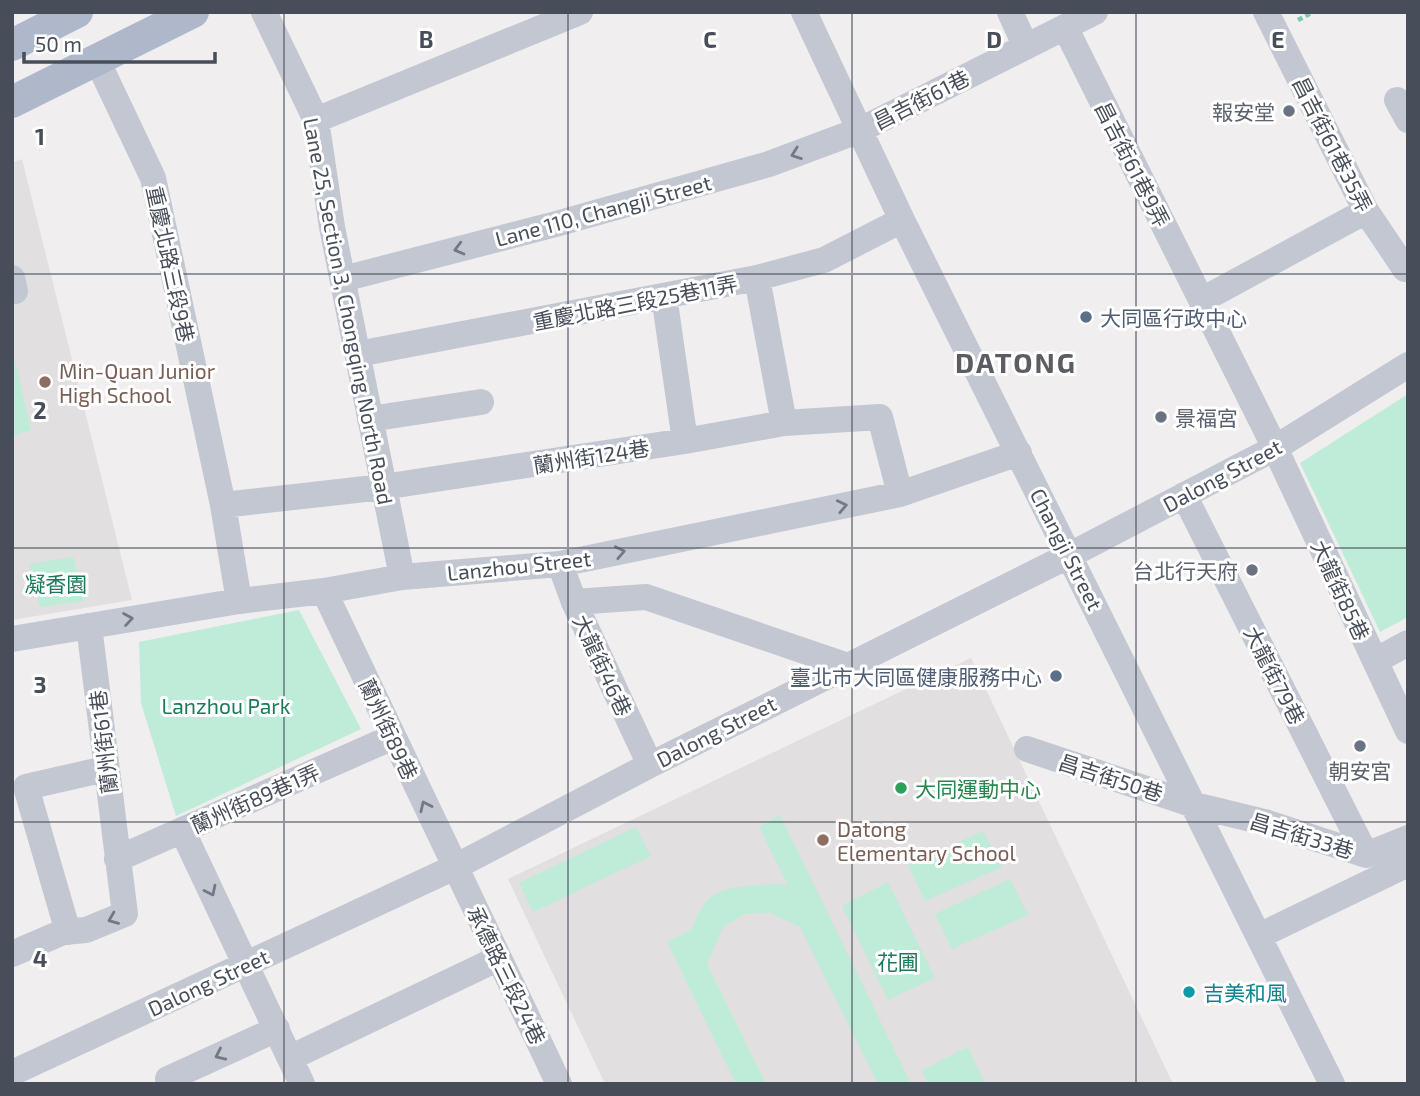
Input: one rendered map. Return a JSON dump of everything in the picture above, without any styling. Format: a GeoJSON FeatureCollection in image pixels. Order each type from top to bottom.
{"type":"FeatureCollection","features":[{"type":"Feature","properties":{"kind":"main road"},"geometry":{"type":"LineString","coordinates":[[12,45],[77,12]]}},
{"type":"Feature","properties":{"kind":"main road"},"geometry":{"type":"LineString","coordinates":[[12,102],[193,12]]}},
{"type":"Feature","properties":{"kind":"street","name":"Lane 25, Section 3, Chongqing North Road"},"geometry":{"type":"LineString","coordinates":[[264,12],[316,120],[332,227],[402,577]]}},
{"type":"Feature","properties":{"kind":"street"},"geometry":{"type":"LineString","coordinates":[[316,120],[580,12]]}},
{"type":"Feature","properties":{"kind":"street","name":"Changji Street"},"geometry":{"type":"LineString","coordinates":[[804,12],[902,220],[1332,1084]]}},
{"type":"Feature","properties":{"kind":"street"},"geometry":{"type":"LineString","coordinates":[[1010,12],[1026,47]]}},
{"type":"Feature","properties":{"kind":"street","name":"昌吉街61巷"},"geometry":{"type":"LineString","coordinates":[[860,130],[1095,12]]}},
{"type":"Feature","properties":{"kind":"street","name":"昌吉街61巷35弄"},"geometry":{"type":"LineString","coordinates":[[1266,12],[1366,211],[1405,269],[1408,267]]}},
{"type":"Feature","properties":{"kind":"street","name":"昌吉街61巷9弄"},"geometry":{"type":"LineString","coordinates":[[1065,27],[1275,448]]}},
{"type":"Feature","properties":{"kind":"street","name":"重慶北路三段9巷"},"geometry":{"type":"LineString","coordinates":[[97,60],[153,178],[223,505],[239,601]]}},
{"type":"Feature","properties":{"kind":"street","name":"Lane 110, Changji Street"},"geometry":{"type":"LineString","coordinates":[[343,279],[556,224],[756,167],[860,130]]}},
{"type":"Feature","properties":{"kind":"street"},"geometry":{"type":"LineString","coordinates":[[1202,300],[1366,211]]}},
{"type":"Feature","properties":{"kind":"street","name":"重慶北路三段25巷11弄"},"geometry":{"type":"LineString","coordinates":[[358,354],[757,278],[824,260],[902,220]]}},
{"type":"Feature","properties":{"kind":"street"},"geometry":{"type":"LineString","coordinates":[[757,278],[784,423]]}},
{"type":"Feature","properties":{"kind":"street"},"geometry":{"type":"LineString","coordinates":[[664,296],[685,441]]}},
{"type":"Feature","properties":{"kind":"street","name":"Dalong Street"},"geometry":{"type":"LineString","coordinates":[[12,1073],[455,867],[649,765],[1070,555],[1275,448],[1408,365]]}},
{"type":"Feature","properties":{"kind":"street"},"geometry":{"type":"LineString","coordinates":[[370,419],[481,402]]}},
{"type":"Feature","properties":{"kind":"street","name":"蘭州街124巷"},"geometry":{"type":"LineString","coordinates":[[223,505],[383,487],[685,441],[784,423],[880,417],[900,494]]}},
{"type":"Feature","properties":{"kind":"street","name":"大龍街85巷"},"geometry":{"type":"LineString","coordinates":[[1275,448],[1408,731]]}},
{"type":"Feature","properties":{"kind":"street","name":"Lanzhou Street"},"geometry":{"type":"LineString","coordinates":[[12,639],[402,577],[560,564],[900,494],[1019,453]]}},
{"type":"Feature","properties":{"kind":"street","name":"大龍街79巷"},"geometry":{"type":"LineString","coordinates":[[1184,495],[1366,855]]}},
{"type":"Feature","properties":{"kind":"street","name":"大龍街46巷"},"geometry":{"type":"LineString","coordinates":[[560,564],[574,602],[649,765]]}},
{"type":"Feature","properties":{"kind":"street","name":"蘭州街89巷"},"geometry":{"type":"LineString","coordinates":[[324,591],[455,867]]}},
{"type":"Feature","properties":{"kind":"street"},"geometry":{"type":"LineString","coordinates":[[574,602],[646,597],[848,666]]}},
{"type":"Feature","properties":{"kind":"street","name":"蘭州街61巷"},"geometry":{"type":"LineString","coordinates":[[68,932],[86,930],[125,914],[89,626]]}},
{"type":"Feature","properties":{"kind":"street"},"geometry":{"type":"LineString","coordinates":[[1375,661],[1408,643]]}},
{"type":"Feature","properties":{"kind":"street","name":"蘭州街89巷1弄"},"geometry":{"type":"LineString","coordinates":[[117,859],[393,737]]}},
{"type":"Feature","properties":{"kind":"street","name":"昌吉街50巷"},"geometry":{"type":"LineString","coordinates":[[1027,749],[1194,805]]}},
{"type":"Feature","properties":{"kind":"street"},"geometry":{"type":"LineString","coordinates":[[12,954],[68,932],[26,787],[105,769]]}},
{"type":"Feature","properties":{"kind":"street","name":"昌吉街33巷"},"geometry":{"type":"LineString","coordinates":[[1194,805],[1268,822],[1366,855],[1408,838]]}},
{"type":"Feature","properties":{"kind":"street"},"geometry":{"type":"LineString","coordinates":[[182,830],[302,1084]]}},
{"type":"Feature","properties":{"kind":"street"},"geometry":{"type":"LineString","coordinates":[[1259,936],[1408,864]]}},
{"type":"Feature","properties":{"kind":"street","name":"承德路三段24巷"},"geometry":{"type":"LineString","coordinates":[[455,867],[559,1084]]}},
{"type":"Feature","properties":{"kind":"street"},"geometry":{"type":"LineString","coordinates":[[290,1058],[499,958]]}},
{"type":"Feature","properties":{"kind":"street"},"geometry":{"type":"LineString","coordinates":[[171,1084],[168,1079],[276,1029]]}},
{"type":"Feature","properties":{"kind":"shaded area","name":"Min-Quan Junior High School"},"geometry":{"type":"Polygon","coordinates":[[[22,159],[132,600],[12,620],[12,163],[22,159]]]}},
{"type":"Feature","properties":{"kind":"shaded area","name":"Datong Elementary School"},"geometry":{"type":"Polygon","coordinates":[[[971,658],[1173,1084],[605,1084],[508,879],[971,658]]]}},
{"type":"Feature","properties":{"kind":"green space"},"geometry":{"type":"Polygon","coordinates":[[[12,347],[31,430],[12,436],[12,347]]]}},
{"type":"Feature","properties":{"kind":"green space"},"geometry":{"type":"Polygon","coordinates":[[[1408,394],[1408,617],[1380,632],[1300,463],[1408,394]]]}},
{"type":"Feature","properties":{"kind":"green space","name":"凝香園"},"geometry":{"type":"Polygon","coordinates":[[[73,557],[84,601],[40,607],[29,564],[73,557]]]}},
{"type":"Feature","properties":{"kind":"green space","name":"Lanzhou Park"},"geometry":{"type":"Polygon","coordinates":[[[299,610],[361,729],[176,816],[141,703],[139,642],[299,610]]]}},
{"type":"Feature","properties":{"kind":"green space"},"geometry":{"type":"Polygon","coordinates":[[[780,815],[911,1084],[878,1084],[800,927],[771,913],[745,914],[723,927],[707,964],[766,1084],[736,1084],[667,942],[692,929],[704,904],[717,893],[742,886],[788,885],[759,827],[780,815]]]}},
{"type":"Feature","properties":{"kind":"green space"},"geometry":{"type":"Polygon","coordinates":[[[636,827],[651,856],[533,912],[519,883],[636,827]]]}},
{"type":"Feature","properties":{"kind":"green space"},"geometry":{"type":"Polygon","coordinates":[[[983,831],[1002,867],[925,901],[908,865],[983,831]]]}},
{"type":"Feature","properties":{"kind":"green space"},"geometry":{"type":"Polygon","coordinates":[[[1010,879],[1028,915],[952,949],[935,914],[1010,879]]]}},
{"type":"Feature","properties":{"kind":"green space","name":"花圃"},"geometry":{"type":"Polygon","coordinates":[[[888,882],[935,978],[888,1000],[842,906],[888,882]]]}},
{"type":"Feature","properties":{"kind":"green space"},"geometry":{"type":"Polygon","coordinates":[[[968,1047],[985,1084],[928,1084],[922,1070],[968,1047]]]}},
{"type":"Feature","properties":{"kind":"place","name":"報安堂"},"geometry":{"type":"Point","coordinates":[1289,111]}},
{"type":"Feature","properties":{"kind":"place","name":"大同區行政中心"},"geometry":{"type":"Point","coordinates":[1086,317]}},
{"type":"Feature","properties":{"kind":"place","name":"Min-Quan Junior High School"},"geometry":{"type":"Point","coordinates":[45,382]}},
{"type":"Feature","properties":{"kind":"place","name":"景福宮"},"geometry":{"type":"Point","coordinates":[1161,417]}},
{"type":"Feature","properties":{"kind":"place","name":"台北行天府"},"geometry":{"type":"Point","coordinates":[1252,570]}},
{"type":"Feature","properties":{"kind":"place","name":"臺北市大同區健康服務中心"},"geometry":{"type":"Point","coordinates":[1056,676]}},
{"type":"Feature","properties":{"kind":"place","name":"朝安宮"},"geometry":{"type":"Point","coordinates":[1360,746]}},
{"type":"Feature","properties":{"kind":"place","name":"大同運動中心"},"geometry":{"type":"Point","coordinates":[901,788]}},
{"type":"Feature","properties":{"kind":"place","name":"Datong Elementary School"},"geometry":{"type":"Point","coordinates":[823,840]}},
{"type":"Feature","properties":{"kind":"place","name":"吉美和風"},"geometry":{"type":"Point","coordinates":[1189,992]}},
{"type":"Feature","properties":{"kind":"district","name":"DATONG"},"geometry":{"type":"Point","coordinates":[1016,362]}}]}
